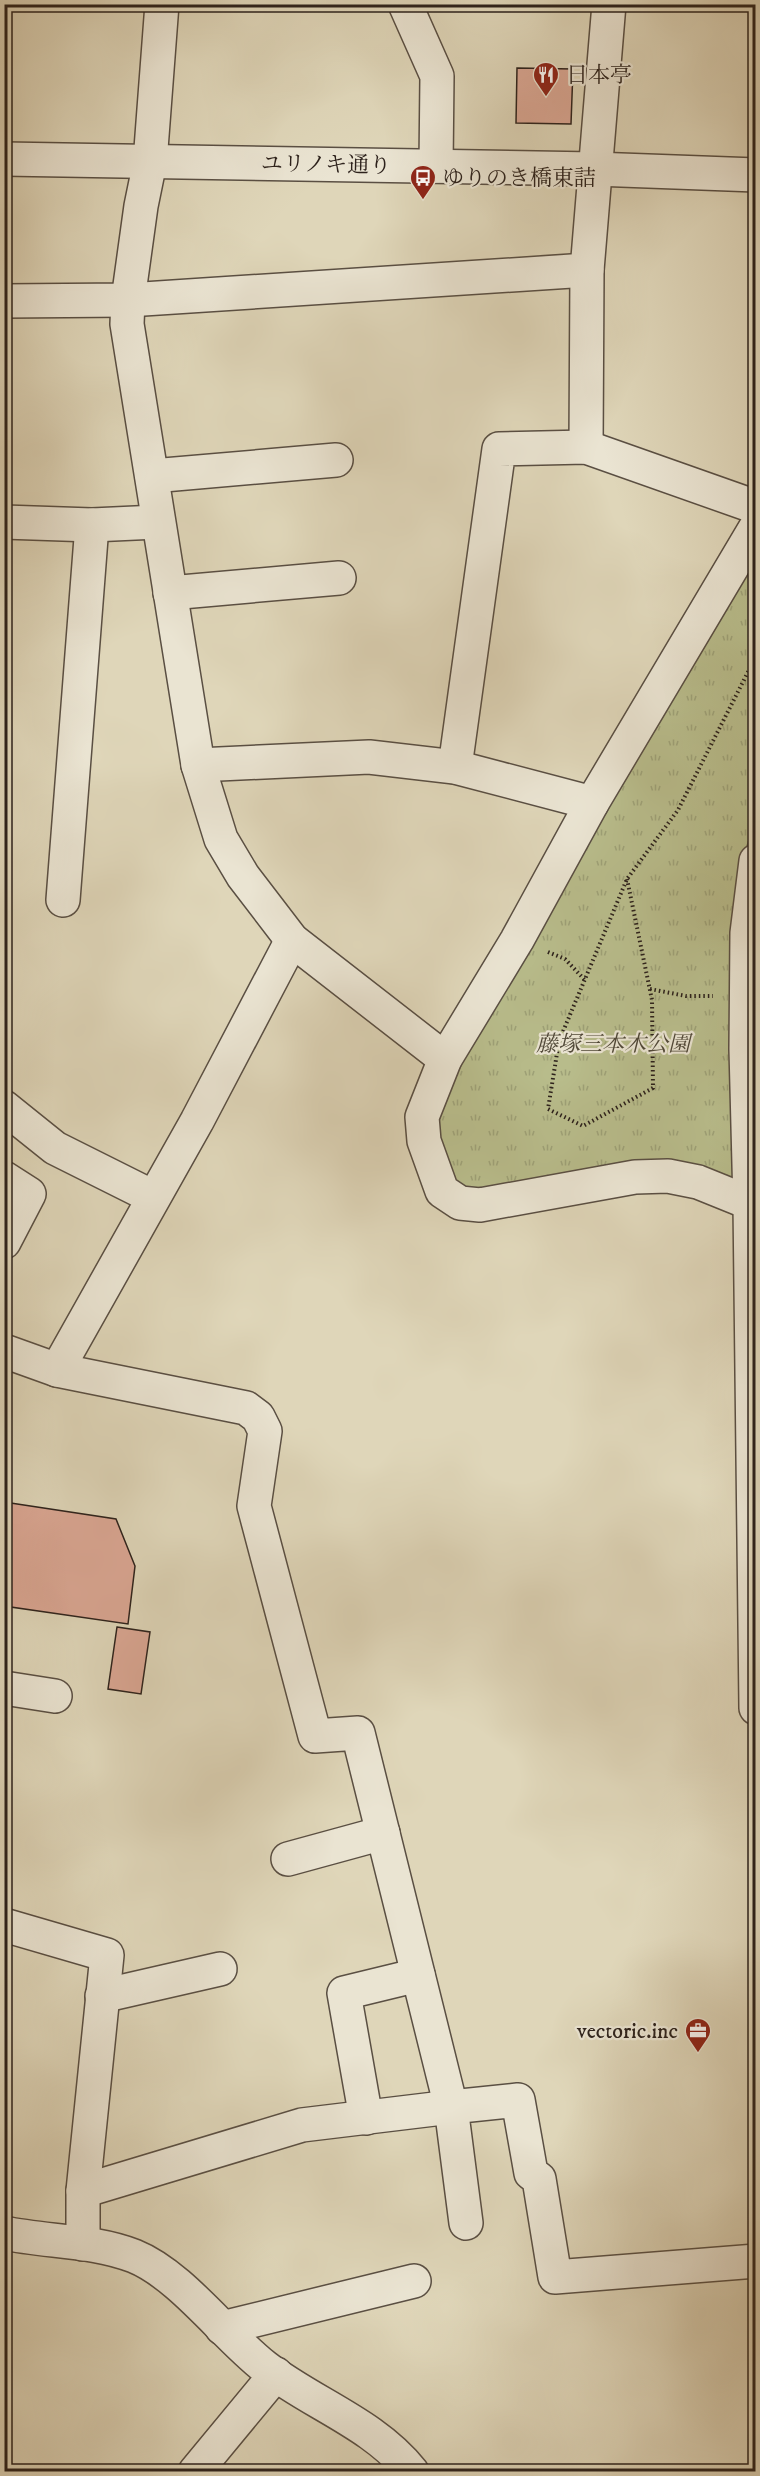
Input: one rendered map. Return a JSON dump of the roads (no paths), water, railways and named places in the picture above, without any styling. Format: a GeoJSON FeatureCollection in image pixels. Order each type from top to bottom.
{"type":"FeatureCollection","features":[{"type":"Feature","properties":{"kind":"street"},"geometry":{"type":"LineString","coordinates":[[162,4],[150,162],[141,206],[128,300],[127,324],[152,476],[157,522],[198,765],[221,839],[243,876],[292,940],[445,1059]]}},
{"type":"Feature","properties":{"kind":"street"},"geometry":{"type":"LineString","coordinates":[[405,4],[437,76],[436,166]]}},
{"type":"Feature","properties":{"kind":"street"},"geometry":{"type":"LineString","coordinates":[[586,447],[587,270],[609,4]]}},
{"type":"Feature","properties":{"kind":"street","name":"ユリノキ通り"},"geometry":{"type":"LineString","coordinates":[[4,159],[594,169],[756,175]]}},
{"type":"Feature","properties":{"kind":"street"},"geometry":{"type":"LineString","coordinates":[[4,301],[128,300],[587,270]]}},
{"type":"Feature","properties":{"kind":"street"},"geometry":{"type":"LineString","coordinates":[[455,767],[499,449],[586,447],[756,507]]}},
{"type":"Feature","properties":{"kind":"street"},"geometry":{"type":"LineString","coordinates":[[152,476],[336,460]]}},
{"type":"Feature","properties":{"kind":"street"},"geometry":{"type":"LineString","coordinates":[[4,522],[92,525],[157,522]]}},
{"type":"Feature","properties":{"kind":"street"},"geometry":{"type":"LineString","coordinates":[[63,900],[92,525]]}},
{"type":"Feature","properties":{"kind":"street"},"geometry":{"type":"LineString","coordinates":[[750,1203],[698,1182],[668,1176],[635,1177],[480,1205],[460,1203],[442,1191],[424,1141],[422,1117],[445,1059],[517,940],[592,803],[756,527]]}},
{"type":"Feature","properties":{"kind":"street"},"geometry":{"type":"LineString","coordinates":[[170,593],[339,578]]}},
{"type":"Feature","properties":{"kind":"street"},"geometry":{"type":"LineString","coordinates":[[198,765],[369,757],[455,767],[592,803]]}},
{"type":"Feature","properties":{"kind":"street"},"geometry":{"type":"LineString","coordinates":[[756,861],[747,933],[746,997],[756,1708]]}},
{"type":"Feature","properties":{"kind":"street"},"geometry":{"type":"LineString","coordinates":[[57,1370],[197,1121],[292,940]]}},
{"type":"Feature","properties":{"kind":"street"},"geometry":{"type":"LineString","coordinates":[[4,1107],[55,1148],[153,1197]]}},
{"type":"Feature","properties":{"kind":"street"},"geometry":{"type":"LineString","coordinates":[[4,1178],[29,1194],[4,1242]]}},
{"type":"Feature","properties":{"kind":"street"},"geometry":{"type":"LineString","coordinates":[[4,1351],[57,1370],[246,1408],[258,1417],[265,1431],[254,1506],[315,1736],[358,1733],[451,2107],[466,2223]]}},
{"type":"Feature","properties":{"kind":"street"},"geometry":{"type":"LineString","coordinates":[[4,1688],[55,1696]]}},
{"type":"Feature","properties":{"kind":"street"},"geometry":{"type":"LineString","coordinates":[[288,1860],[383,1833]]}},
{"type":"Feature","properties":{"kind":"street"},"geometry":{"type":"LineString","coordinates":[[4,1925],[106,1956],[83,2191],[83,2244]]}},
{"type":"Feature","properties":{"kind":"street"},"geometry":{"type":"LineString","coordinates":[[102,1996],[220,1969]]}},
{"type":"Feature","properties":{"kind":"street"},"geometry":{"type":"LineString","coordinates":[[366,2118],[344,1993],[418,1975]]}},
{"type":"Feature","properties":{"kind":"street"},"geometry":{"type":"LineString","coordinates":[[83,2191],[302,2125],[518,2100],[531,2173],[539,2179],[555,2277],[756,2261]]}},
{"type":"Feature","properties":{"kind":"street"},"geometry":{"type":"LineString","coordinates":[[4,2233],[83,2244],[132,2255],[158,2267],[222,2328],[276,2374],[380,2439],[412,2472]]}},
{"type":"Feature","properties":{"kind":"street"},"geometry":{"type":"LineString","coordinates":[[222,2328],[414,2282]]}},
{"type":"Feature","properties":{"kind":"street"},"geometry":{"type":"LineString","coordinates":[[195,2472],[276,2374]]}},
{"type":"Feature","properties":{"kind":"place","name":"日本亭"},"geometry":{"type":"Point","coordinates":[546,98]}},
{"type":"Feature","properties":{"kind":"place","name":"ゆりのき橋東詰"},"geometry":{"type":"Point","coordinates":[423,201]}},
{"type":"Feature","properties":{"kind":"place","name":"vectoric.inc"},"geometry":{"type":"Point","coordinates":[698,2054]}},
{"type":"Feature","properties":{"kind":"park label","name":"藤塚三本木公園"},"geometry":{"type":"Point","coordinates":[613,1044]}}]}
